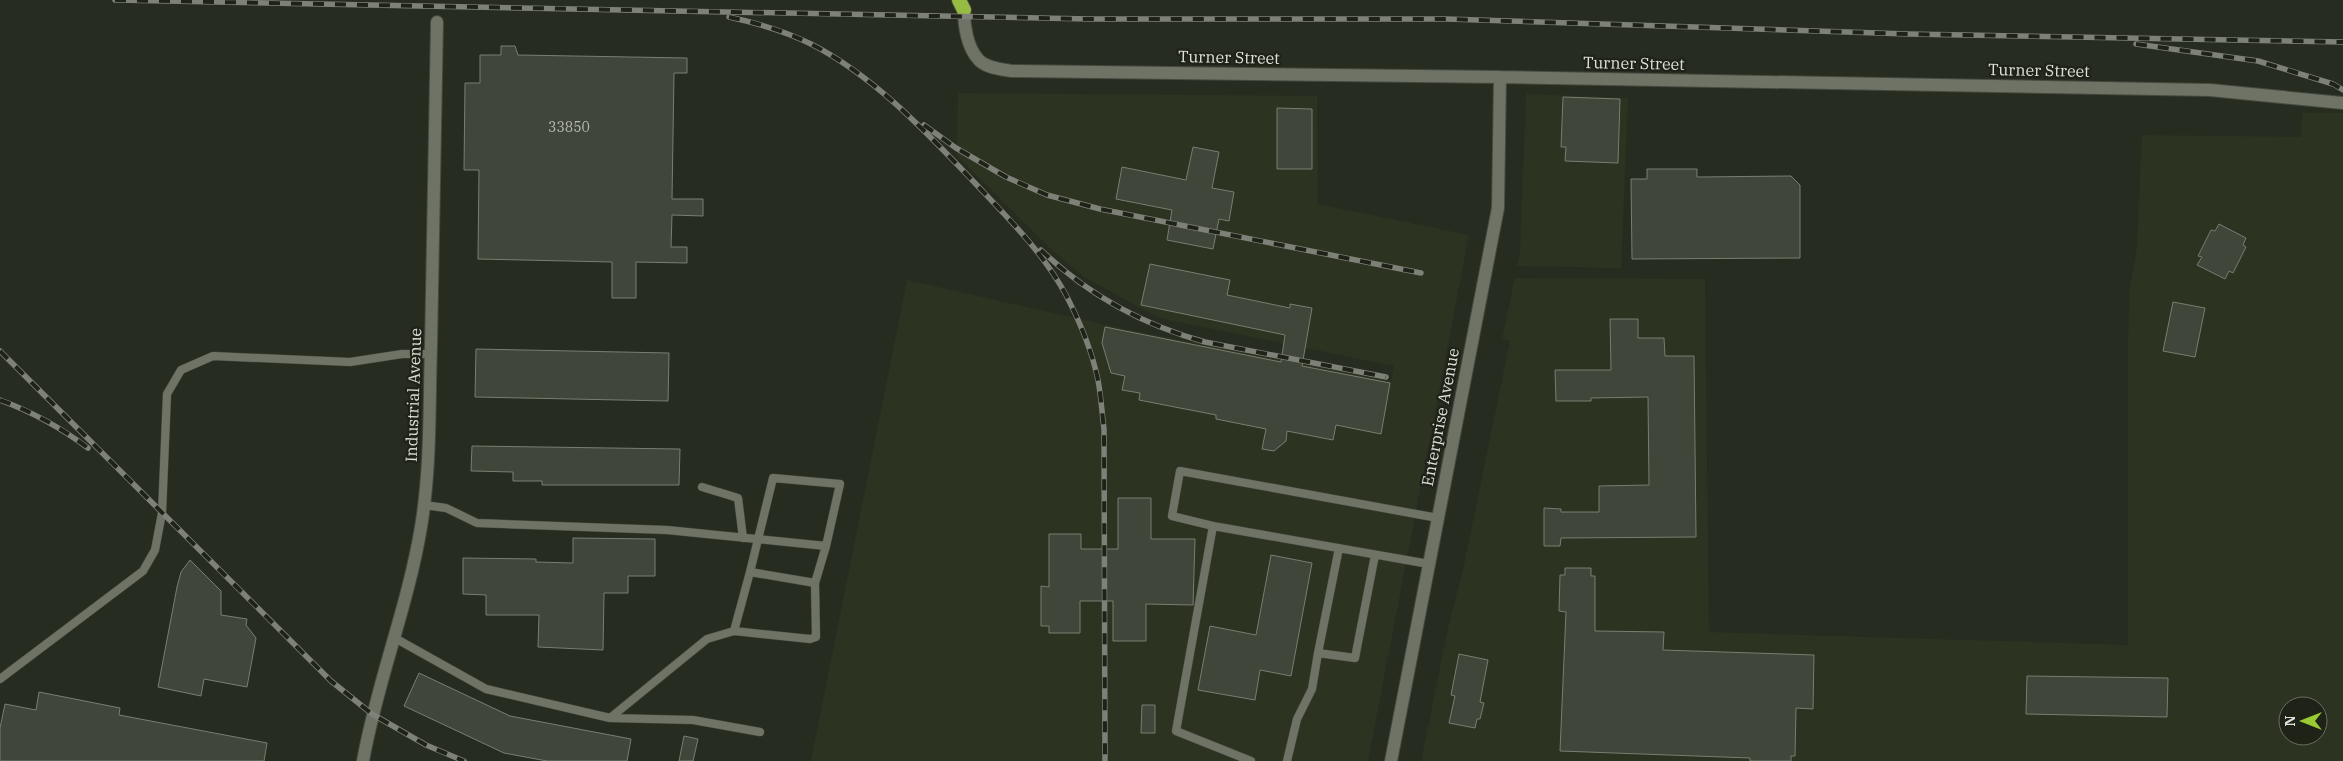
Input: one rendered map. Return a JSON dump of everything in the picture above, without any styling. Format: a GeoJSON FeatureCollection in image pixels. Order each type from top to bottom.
{"type":"FeatureCollection","features":[{"type":"Feature","properties":{"kind":"street","name":"Turner Street"},"geometry":{"type":"LineString","coordinates":[[964,3],[969,43],[978,60],[993,67],[1011,71],[1500,77],[2210,90],[2343,103]]}},
{"type":"Feature","properties":{"kind":"street","name":"Industrial Avenue"},"geometry":{"type":"LineString","coordinates":[[363,761],[377,695],[411,576],[424,505],[429,443],[435,208],[436,22]]}},
{"type":"Feature","properties":{"kind":"street","name":"Enterprise Avenue"},"geometry":{"type":"LineString","coordinates":[[1391,761],[1498,208],[1500,77]]}},
{"type":"Feature","properties":{"kind":"lane"},"geometry":{"type":"LineString","coordinates":[[0,680],[143,571],[156,550],[162,513],[167,394],[182,370],[213,356],[350,362],[402,354],[431,354]]}},
{"type":"Feature","properties":{"kind":"lane"},"geometry":{"type":"LineString","coordinates":[[1429,564],[1213,526],[1172,516],[1180,471],[1438,518]]}},
{"type":"Feature","properties":{"kind":"lane"},"geometry":{"type":"LineString","coordinates":[[610,718],[708,639],[734,631],[810,639],[816,636],[815,583],[826,546],[840,484],[773,478],[734,631]]}},
{"type":"Feature","properties":{"kind":"lane"},"geometry":{"type":"LineString","coordinates":[[702,487],[738,498],[743,538]]}},
{"type":"Feature","properties":{"kind":"lane"},"geometry":{"type":"LineString","coordinates":[[424,505],[446,508],[477,523],[667,530],[826,546]]}},
{"type":"Feature","properties":{"kind":"lane"},"geometry":{"type":"LineString","coordinates":[[1213,526],[1176,731],[1251,761]]}},
{"type":"Feature","properties":{"kind":"lane"},"geometry":{"type":"LineString","coordinates":[[1287,761],[1296,718],[1312,689],[1338,548]]}},
{"type":"Feature","properties":{"kind":"lane"},"geometry":{"type":"LineString","coordinates":[[1318,653],[1355,658],[1375,555]]}},
{"type":"Feature","properties":{"kind":"lane"},"geometry":{"type":"LineString","coordinates":[[750,572],[815,583]]}},
{"type":"Feature","properties":{"kind":"lane"},"geometry":{"type":"LineString","coordinates":[[393,637],[486,689],[610,718],[693,720],[760,732]]}},
{"type":"Feature","properties":{"kind":"shaded area"},"geometry":{"type":"Polygon","coordinates":[[[958,93],[1317,96],[1318,204],[1469,235],[1368,761],[811,761],[907,280],[1125,329],[1391,381],[1394,366],[1159,318],[1084,277],[1052,250],[957,156],[958,93]]]}},
{"type":"Feature","properties":{"kind":"shaded area"},"geometry":{"type":"Polygon","coordinates":[[[1526,94],[1628,98],[1621,268],[1517,266],[1520,251],[1526,94]]]}},
{"type":"Feature","properties":{"kind":"shaded area"},"geometry":{"type":"Polygon","coordinates":[[[2302,113],[2343,113],[2343,761],[1421,761],[1510,341],[1502,338],[1515,278],[1705,279],[1709,632],[2128,645],[2128,339],[2130,288],[2137,247],[2142,135],[2301,137],[2302,113]]]}},
{"type":"Feature","properties":{"kind":"building"},"geometry":{"type":"Polygon","coordinates":[[[501,46],[515,46],[518,55],[687,58],[687,73],[674,73],[672,199],[703,199],[703,216],[672,215],[671,247],[687,247],[687,263],[636,262],[636,298],[612,298],[612,262],[478,259],[479,170],[464,170],[465,83],[480,83],[480,55],[501,55],[501,46]]]}},
{"type":"Feature","properties":{"kind":"building"},"geometry":{"type":"Polygon","coordinates":[[[1563,97],[1620,99],[1618,163],[1565,161],[1566,147],[1561,147],[1563,97]]]}},
{"type":"Feature","properties":{"kind":"building"},"geometry":{"type":"Polygon","coordinates":[[[1277,108],[1312,109],[1312,169],[1277,169],[1277,108]]]}},
{"type":"Feature","properties":{"kind":"building"},"geometry":{"type":"Polygon","coordinates":[[[1193,147],[1219,152],[1212,188],[1234,192],[1229,221],[1219,219],[1213,249],[1167,240],[1172,210],[1116,199],[1122,167],[1186,180],[1193,147]]]}},
{"type":"Feature","properties":{"kind":"building"},"geometry":{"type":"Polygon","coordinates":[[[1647,169],[1697,169],[1697,177],[1791,176],[1800,185],[1800,258],[1632,259],[1631,179],[1647,179],[1647,169]]]}},
{"type":"Feature","properties":{"kind":"building"},"geometry":{"type":"Polygon","coordinates":[[[2219,224],[2246,238],[2243,245],[2246,247],[2233,273],[2229,271],[2225,279],[2197,265],[2202,257],[2198,256],[2211,230],[2215,231],[2219,224]]]}},
{"type":"Feature","properties":{"kind":"building"},"geometry":{"type":"Polygon","coordinates":[[[1150,264],[1230,280],[1227,295],[1290,308],[1290,304],[1312,308],[1302,366],[1390,383],[1381,434],[1336,425],[1333,440],[1287,431],[1286,441],[1274,451],[1262,449],[1266,429],[1216,419],[1216,415],[1139,400],[1140,393],[1122,390],[1125,376],[1111,373],[1102,343],[1105,327],[1281,362],[1285,335],[1141,305],[1150,264]]]}},
{"type":"Feature","properties":{"kind":"building"},"geometry":{"type":"Polygon","coordinates":[[[2173,302],[2205,308],[2195,357],[2163,351],[2173,302]]]}},
{"type":"Feature","properties":{"kind":"building"},"geometry":{"type":"Polygon","coordinates":[[[1610,319],[1638,319],[1638,338],[1664,338],[1665,356],[1694,356],[1696,537],[1561,538],[1560,546],[1544,546],[1544,508],[1561,509],[1561,512],[1599,512],[1599,486],[1649,485],[1648,397],[1591,398],[1591,401],[1556,401],[1555,370],[1611,370],[1610,319]]]}},
{"type":"Feature","properties":{"kind":"building"},"geometry":{"type":"Polygon","coordinates":[[[476,349],[669,353],[668,401],[475,397],[476,349]]]}},
{"type":"Feature","properties":{"kind":"building"},"geometry":{"type":"Polygon","coordinates":[[[472,446],[680,449],[679,485],[542,485],[542,481],[513,481],[513,472],[471,471],[472,446]]]}},
{"type":"Feature","properties":{"kind":"building"},"geometry":{"type":"Polygon","coordinates":[[[1118,498],[1151,498],[1151,539],[1195,539],[1193,605],[1146,604],[1146,641],[1113,641],[1113,601],[1080,601],[1080,633],[1049,633],[1049,626],[1041,626],[1041,586],[1049,587],[1049,534],[1081,534],[1081,549],[1118,549],[1118,498]]]}},
{"type":"Feature","properties":{"kind":"building"},"geometry":{"type":"Polygon","coordinates":[[[573,538],[655,539],[655,576],[628,576],[628,593],[604,593],[603,650],[538,647],[539,615],[486,615],[486,595],[463,594],[463,558],[536,559],[536,562],[573,563],[573,538]]]}},
{"type":"Feature","properties":{"kind":"building"},"geometry":{"type":"Polygon","coordinates":[[[1271,555],[1312,563],[1291,676],[1260,670],[1255,700],[1198,690],[1210,626],[1256,635],[1271,555]]]}},
{"type":"Feature","properties":{"kind":"building"},"geometry":{"type":"Polygon","coordinates":[[[190,560],[221,591],[221,615],[247,619],[246,625],[256,638],[247,687],[204,679],[201,696],[158,687],[177,587],[181,572],[190,560]]]}},
{"type":"Feature","properties":{"kind":"building"},"geometry":{"type":"Polygon","coordinates":[[[1565,568],[1591,568],[1591,576],[1595,576],[1595,631],[1664,632],[1663,650],[1814,655],[1813,709],[1796,708],[1795,756],[1791,756],[1791,761],[1750,761],[1750,758],[1560,751],[1566,612],[1559,611],[1560,575],[1565,575],[1565,568]]]}},
{"type":"Feature","properties":{"kind":"building"},"geometry":{"type":"Polygon","coordinates":[[[1459,654],[1488,660],[1480,702],[1484,703],[1480,719],[1477,719],[1475,728],[1449,723],[1455,696],[1451,695],[1459,654]]]}},
{"type":"Feature","properties":{"kind":"building"},"geometry":{"type":"Polygon","coordinates":[[[419,673],[510,716],[631,739],[627,761],[547,761],[504,753],[404,706],[419,673]]]}},
{"type":"Feature","properties":{"kind":"building"},"geometry":{"type":"Polygon","coordinates":[[[2027,676],[2168,678],[2167,717],[2026,714],[2027,676]]]}},
{"type":"Feature","properties":{"kind":"building"},"geometry":{"type":"Polygon","coordinates":[[[39,692],[120,708],[119,715],[267,743],[264,761],[0,761],[0,728],[5,704],[36,710],[39,692]]]}},
{"type":"Feature","properties":{"kind":"building"},"geometry":{"type":"Polygon","coordinates":[[[1142,705],[1155,705],[1155,733],[1141,733],[1142,705]]]}},
{"type":"Feature","properties":{"kind":"building"},"geometry":{"type":"Polygon","coordinates":[[[684,736],[698,739],[693,761],[679,761],[684,736]]]}},
{"type":"Feature","properties":{"kind":"railway"},"geometry":{"type":"LineString","coordinates":[[115,0],[1089,19],[1446,19],[1908,34],[2343,42]]}},
{"type":"Feature","properties":{"kind":"railway"},"geometry":{"type":"LineString","coordinates":[[729,17],[771,28],[811,44],[834,57],[877,88],[917,124],[1011,221],[1035,249],[1066,295],[1089,347],[1099,386],[1104,429],[1105,761]]}},
{"type":"Feature","properties":{"kind":"railway"},"geometry":{"type":"LineString","coordinates":[[2136,44],[2258,61],[2333,84],[2343,90]]}},
{"type":"Feature","properties":{"kind":"railway"},"geometry":{"type":"LineString","coordinates":[[924,125],[956,148],[1006,177],[1047,195],[1100,209],[1421,273]]}},
{"type":"Feature","properties":{"kind":"railway"},"geometry":{"type":"LineString","coordinates":[[1041,250],[1077,281],[1097,294],[1160,327],[1205,342],[1386,377]]}},
{"type":"Feature","properties":{"kind":"railway"},"geometry":{"type":"LineString","coordinates":[[0,351],[331,681],[372,714],[426,745],[464,761]]}},
{"type":"Feature","properties":{"kind":"railway"},"geometry":{"type":"LineString","coordinates":[[0,400],[46,421],[88,448]]}}]}
